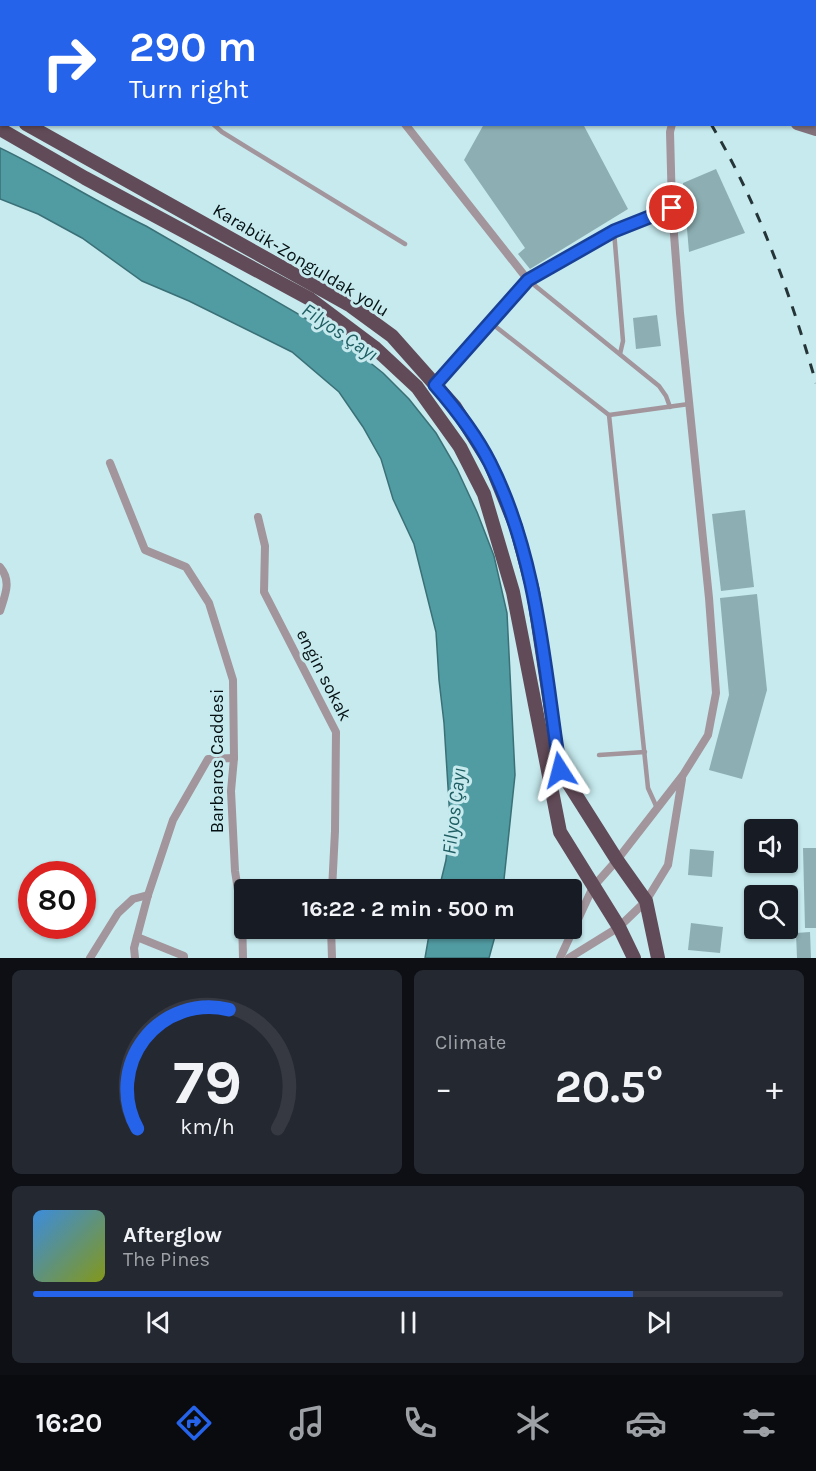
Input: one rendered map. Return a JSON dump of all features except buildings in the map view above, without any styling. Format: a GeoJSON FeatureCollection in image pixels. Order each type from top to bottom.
{"type":"FeatureCollection","features":[{"type":"Feature","properties":{"kind":"highway","name":"Karabük-Zonguldak yolu"},"geometry":{"type":"LineString","coordinates":[[30,126],[351,306],[392,336],[454,407],[490,463],[516,527],[533,591],[560,770],[646,901],[658,958]]}},
{"type":"Feature","properties":{"kind":"highway","name":"Karabük-Zonguldak yolu"},"geometry":{"type":"LineString","coordinates":[[0,129],[85,178],[310,299],[374,347],[417,387],[460,447],[484,494],[513,592],[560,832],[619,927],[634,958]]}},
{"type":"Feature","properties":{"kind":"street"},"geometry":{"type":"LineString","coordinates":[[407,126],[528,280]]}},
{"type":"Feature","properties":{"kind":"street"},"geometry":{"type":"LineString","coordinates":[[560,958],[593,887],[683,775],[708,735],[716,693],[672,208],[670,127]]}},
{"type":"Feature","properties":{"kind":"street"},"geometry":{"type":"LineString","coordinates":[[435,385],[528,280],[614,231],[672,208]]}},
{"type":"Feature","properties":{"kind":"street","name":"Barbaros Caddesi"},"geometry":{"type":"LineString","coordinates":[[110,463],[145,550],[186,567],[209,603],[234,680],[234,758],[231,791],[237,879]]}},
{"type":"Feature","properties":{"kind":"street","name":"engin sokak"},"geometry":{"type":"LineString","coordinates":[[258,517],[265,546],[264,592],[336,732],[333,879]]}},
{"type":"Feature","properties":{"kind":"street"},"geometry":{"type":"LineString","coordinates":[[0,567],[7,579],[8,587],[0,611]]}},
{"type":"Feature","properties":{"kind":"street"},"geometry":{"type":"LineString","coordinates":[[135,958],[134,948],[148,895],[172,820],[208,759],[234,758]]}},
{"type":"Feature","properties":{"kind":"street"},"geometry":{"type":"LineString","coordinates":[[569,958],[619,927],[646,901],[668,866],[683,775]]}},
{"type":"Feature","properties":{"kind":"street"},"geometry":{"type":"LineString","coordinates":[[90,958],[118,913],[133,899],[148,895]]}},
{"type":"Feature","properties":{"kind":"street"},"geometry":{"type":"LineString","coordinates":[[137,937],[184,956],[184,958]]}},
{"type":"Feature","properties":{"kind":"street","name":"Barbaros Caddesi"},"geometry":{"type":"LineString","coordinates":[[243,958],[246,939]]}},
{"type":"Feature","properties":{"kind":"street"},"geometry":{"type":"LineString","coordinates":[[331,939],[332,958]]}},
{"type":"Feature","properties":{"kind":"lane"},"geometry":{"type":"LineString","coordinates":[[215,126],[405,244]]}},
{"type":"Feature","properties":{"kind":"lane"},"geometry":{"type":"LineString","coordinates":[[614,231],[623,341],[620,354]]}},
{"type":"Feature","properties":{"kind":"lane"},"geometry":{"type":"LineString","coordinates":[[528,280],[659,386],[670,407]]}},
{"type":"Feature","properties":{"kind":"lane"},"geometry":{"type":"LineString","coordinates":[[490,322],[609,416],[648,788],[657,808]]}},
{"type":"Feature","properties":{"kind":"lane"},"geometry":{"type":"LineString","coordinates":[[609,416],[689,404]]}},
{"type":"Feature","properties":{"kind":"lane"},"geometry":{"type":"LineString","coordinates":[[600,755],[645,752]]}},
{"type":"Feature","properties":{"kind":"water","name":"Filyos Çayı"},"geometry":{"type":"Polygon","coordinates":[[[0,148],[146,226],[338,337],[383,373],[409,399],[436,433],[457,469],[477,512],[494,556],[507,613],[515,775],[504,879],[441,879],[446,860],[450,819],[436,632],[414,544],[393,499],[381,459],[339,392],[292,352],[189,301],[142,281],[82,238],[38,214],[0,199],[0,148]]]}},
{"type":"Feature","properties":{"kind":"water"},"geometry":{"type":"Polygon","coordinates":[[[428,939],[494,939],[489,958],[425,958],[428,939]]]}},
{"type":"Feature","properties":{"kind":"railway"},"geometry":{"type":"LineString","coordinates":[[712,126],[744,186],[772,250],[816,383]]}},
{"type":"Feature","properties":{"kind":"route"},"geometry":{"type":"LineString","coordinates":[[560,770],[533,591],[516,527],[490,463],[454,407],[435,385],[528,280],[614,231],[672,208]]}}]}
